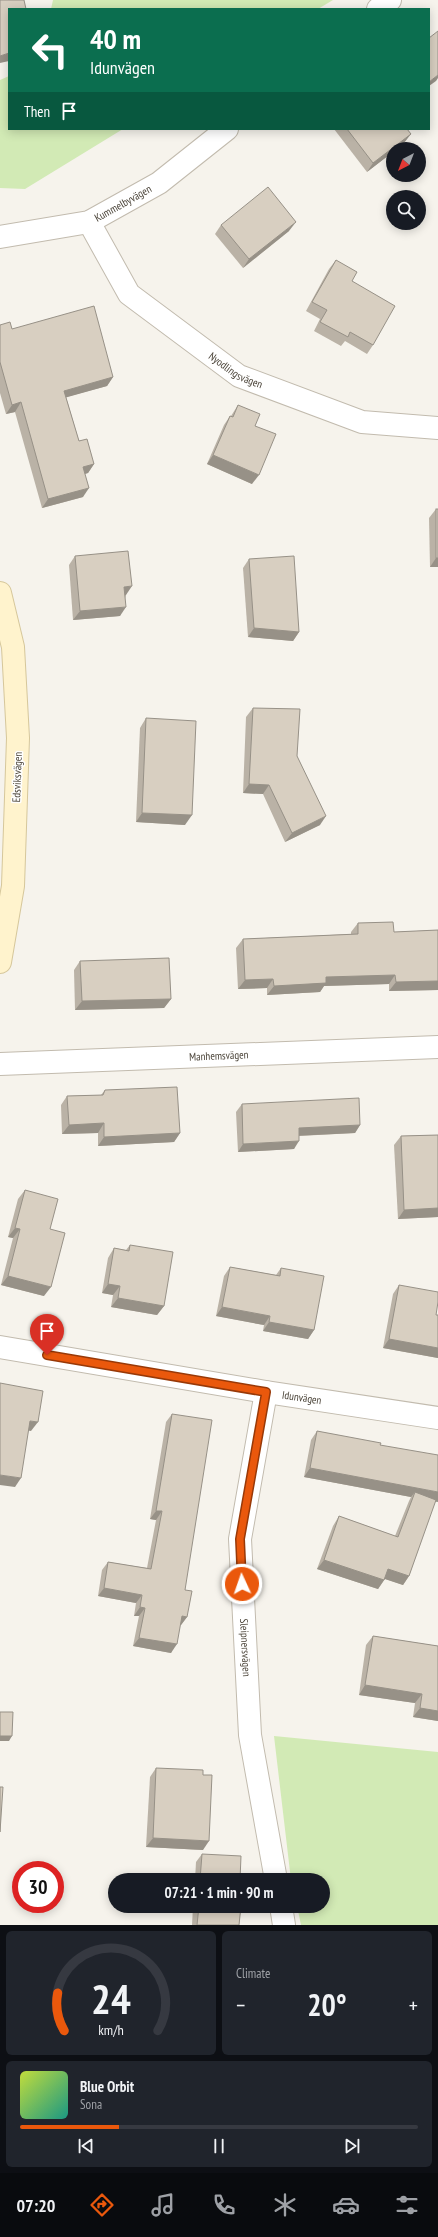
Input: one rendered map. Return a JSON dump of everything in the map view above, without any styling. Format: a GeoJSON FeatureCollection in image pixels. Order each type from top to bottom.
{"type":"FeatureCollection","features":[{"type":"Feature","properties":{"kind":"street"},"geometry":{"type":"LineString","coordinates":[[379,8],[390,0]]}},
{"type":"Feature","properties":{"kind":"street","name":"Kummelbyvägen"},"geometry":{"type":"LineString","coordinates":[[0,236],[89,222],[158,183],[226,130]]}},
{"type":"Feature","properties":{"kind":"street","name":"Nyodlingsvägen"},"geometry":{"type":"LineString","coordinates":[[89,222],[129,294],[239,376],[362,422],[438,428]]}},
{"type":"Feature","properties":{"kind":"street","name":"Edsviksvägen"},"geometry":{"type":"LineString","coordinates":[[0,592],[13,647],[18,738],[13,886],[0,962]]}},
{"type":"Feature","properties":{"kind":"street","name":"Manhemsvägen"},"geometry":{"type":"LineString","coordinates":[[0,1064],[438,1047]]}},
{"type":"Feature","properties":{"kind":"street","name":"Idunvägen"},"geometry":{"type":"LineString","coordinates":[[0,1347],[266,1392],[438,1418]]}},
{"type":"Feature","properties":{"kind":"street","name":"Sleipnersvägen"},"geometry":{"type":"LineString","coordinates":[[266,1392],[240,1539],[250,1735],[275,1873]]}},
{"type":"Feature","properties":{"kind":"street"},"geometry":{"type":"LineString","coordinates":[[282,1913],[284,1925]]}},
{"type":"Feature","properties":{"kind":"green space"},"geometry":{"type":"Polygon","coordinates":[[[53,0],[333,0],[320,8],[51,8],[53,0]]]}},
{"type":"Feature","properties":{"kind":"green space"},"geometry":{"type":"Polygon","coordinates":[[[8,76],[8,130],[121,130],[25,189],[0,188],[0,80],[8,76]]]}},
{"type":"Feature","properties":{"kind":"green space"},"geometry":{"type":"Polygon","coordinates":[[[274,1736],[438,1752],[438,1925],[301,1925],[298,1913],[330,1913],[330,1873],[290,1873],[274,1736]]]}},
{"type":"Feature","properties":{"kind":"building"},"geometry":{"type":"Polygon","coordinates":[[[0,0],[24,0],[26,8],[8,8],[8,53],[0,56],[0,0]]]}},
{"type":"Feature","properties":{"kind":"building"},"geometry":{"type":"Polygon","coordinates":[[[438,31],[438,75],[430,81],[430,37],[438,31]]]}},
{"type":"Feature","properties":{"kind":"building"},"geometry":{"type":"Polygon","coordinates":[[[348,130],[408,130],[411,134],[401,142],[386,142],[386,153],[373,163],[348,130]]]}},
{"type":"Feature","properties":{"kind":"building"},"geometry":{"type":"Polygon","coordinates":[[[268,187],[296,222],[249,259],[221,225],[268,187]]]}},
{"type":"Feature","properties":{"kind":"building"},"geometry":{"type":"Polygon","coordinates":[[[336,260],[357,272],[352,281],[395,306],[373,345],[350,332],[348,337],[320,322],[327,310],[312,302],[336,260]]]}},
{"type":"Feature","properties":{"kind":"building"},"geometry":{"type":"Polygon","coordinates":[[[94,306],[113,377],[64,391],[79,441],[87,439],[94,464],[83,467],[89,488],[48,499],[21,402],[12,405],[0,362],[0,325],[10,322],[12,329],[94,306]]]}},
{"type":"Feature","properties":{"kind":"building"},"geometry":{"type":"Polygon","coordinates":[[[238,405],[260,414],[255,426],[276,434],[259,475],[213,455],[230,416],[233,417],[238,405]]]}},
{"type":"Feature","properties":{"kind":"building"},"geometry":{"type":"Polygon","coordinates":[[[436,509],[438,509],[438,558],[436,558],[436,509]]]}},
{"type":"Feature","properties":{"kind":"building"},"geometry":{"type":"Polygon","coordinates":[[[128,551],[132,586],[124,587],[126,607],[80,611],[75,556],[128,551]]]}},
{"type":"Feature","properties":{"kind":"building"},"geometry":{"type":"Polygon","coordinates":[[[294,556],[299,632],[254,628],[249,559],[294,556]]]}},
{"type":"Feature","properties":{"kind":"building"},"geometry":{"type":"Polygon","coordinates":[[[253,708],[300,709],[297,756],[326,816],[292,833],[269,785],[249,784],[253,708]]]}},
{"type":"Feature","properties":{"kind":"building"},"geometry":{"type":"Polygon","coordinates":[[[146,718],[196,721],[192,815],[142,813],[146,718]]]}},
{"type":"Feature","properties":{"kind":"building"},"geometry":{"type":"Polygon","coordinates":[[[393,922],[394,932],[438,930],[438,981],[396,982],[395,975],[326,977],[326,983],[274,986],[273,979],[245,980],[243,939],[358,934],[358,923],[393,922]]]}},
{"type":"Feature","properties":{"kind":"building"},"geometry":{"type":"Polygon","coordinates":[[[169,958],[171,999],[82,1001],[80,961],[169,958]]]}},
{"type":"Feature","properties":{"kind":"building"},"geometry":{"type":"Polygon","coordinates":[[[177,1087],[180,1133],[104,1137],[104,1123],[69,1125],[67,1096],[103,1095],[105,1090],[177,1087]]]}},
{"type":"Feature","properties":{"kind":"building"},"geometry":{"type":"Polygon","coordinates":[[[359,1098],[360,1125],[299,1128],[299,1141],[243,1144],[242,1104],[359,1098]]]}},
{"type":"Feature","properties":{"kind":"building"},"geometry":{"type":"Polygon","coordinates":[[[438,1135],[438,1208],[404,1210],[401,1136],[438,1135]]]}},
{"type":"Feature","properties":{"kind":"building"},"geometry":{"type":"Polygon","coordinates":[[[25,1190],[58,1199],[50,1229],[65,1233],[51,1287],[8,1276],[20,1229],[15,1228],[25,1190]]]}},
{"type":"Feature","properties":{"kind":"building"},"geometry":{"type":"Polygon","coordinates":[[[130,1245],[173,1252],[164,1306],[118,1298],[120,1286],[108,1284],[114,1248],[129,1251],[130,1245]]]}},
{"type":"Feature","properties":{"kind":"building"},"geometry":{"type":"Polygon","coordinates":[[[230,1267],[280,1276],[281,1268],[324,1276],[314,1330],[269,1322],[270,1316],[222,1307],[230,1267]]]}},
{"type":"Feature","properties":{"kind":"building"},"geometry":{"type":"Polygon","coordinates":[[[399,1285],[438,1292],[436,1315],[438,1315],[438,1348],[389,1339],[399,1285]]]}},
{"type":"Feature","properties":{"kind":"building"},"geometry":{"type":"Polygon","coordinates":[[[0,1383],[43,1391],[38,1422],[30,1421],[21,1478],[0,1475],[0,1383]]]}},
{"type":"Feature","properties":{"kind":"building"},"geometry":{"type":"Polygon","coordinates":[[[172,1414],[212,1420],[185,1590],[192,1591],[187,1617],[182,1616],[177,1644],[139,1638],[145,1608],[140,1607],[142,1595],[104,1588],[108,1562],[151,1569],[162,1511],[156,1511],[172,1414]]]}},
{"type":"Feature","properties":{"kind":"building"},"geometry":{"type":"Polygon","coordinates":[[[317,1431],[381,1443],[380,1445],[438,1455],[438,1492],[310,1468],[317,1431]]]}},
{"type":"Feature","properties":{"kind":"building"},"geometry":{"type":"Polygon","coordinates":[[[415,1492],[436,1500],[409,1576],[388,1569],[384,1580],[324,1560],[339,1516],[398,1537],[415,1492]]]}},
{"type":"Feature","properties":{"kind":"building"},"geometry":{"type":"Polygon","coordinates":[[[373,1636],[438,1646],[438,1711],[420,1708],[422,1694],[365,1685],[373,1636]]]}},
{"type":"Feature","properties":{"kind":"building"},"geometry":{"type":"Polygon","coordinates":[[[0,1712],[13,1712],[12,1736],[0,1736],[0,1712]]]}},
{"type":"Feature","properties":{"kind":"building"},"geometry":{"type":"Polygon","coordinates":[[[156,1768],[203,1770],[203,1775],[212,1775],[209,1841],[153,1838],[156,1768]]]}},
{"type":"Feature","properties":{"kind":"building"},"geometry":{"type":"Polygon","coordinates":[[[0,1787],[3,1787],[0,1832],[0,1787]]]}},
{"type":"Feature","properties":{"kind":"building"},"geometry":{"type":"Polygon","coordinates":[[[202,1854],[241,1856],[240,1873],[201,1873],[202,1854]]]}},
{"type":"Feature","properties":{"kind":"building"},"geometry":{"type":"Polygon","coordinates":[[[198,1913],[240,1913],[239,1925],[197,1925],[198,1913]]]}},
{"type":"Feature","properties":{"kind":"route"},"geometry":{"type":"LineString","coordinates":[[47,1355],[266,1392],[240,1539],[242,1584]]}}]}
